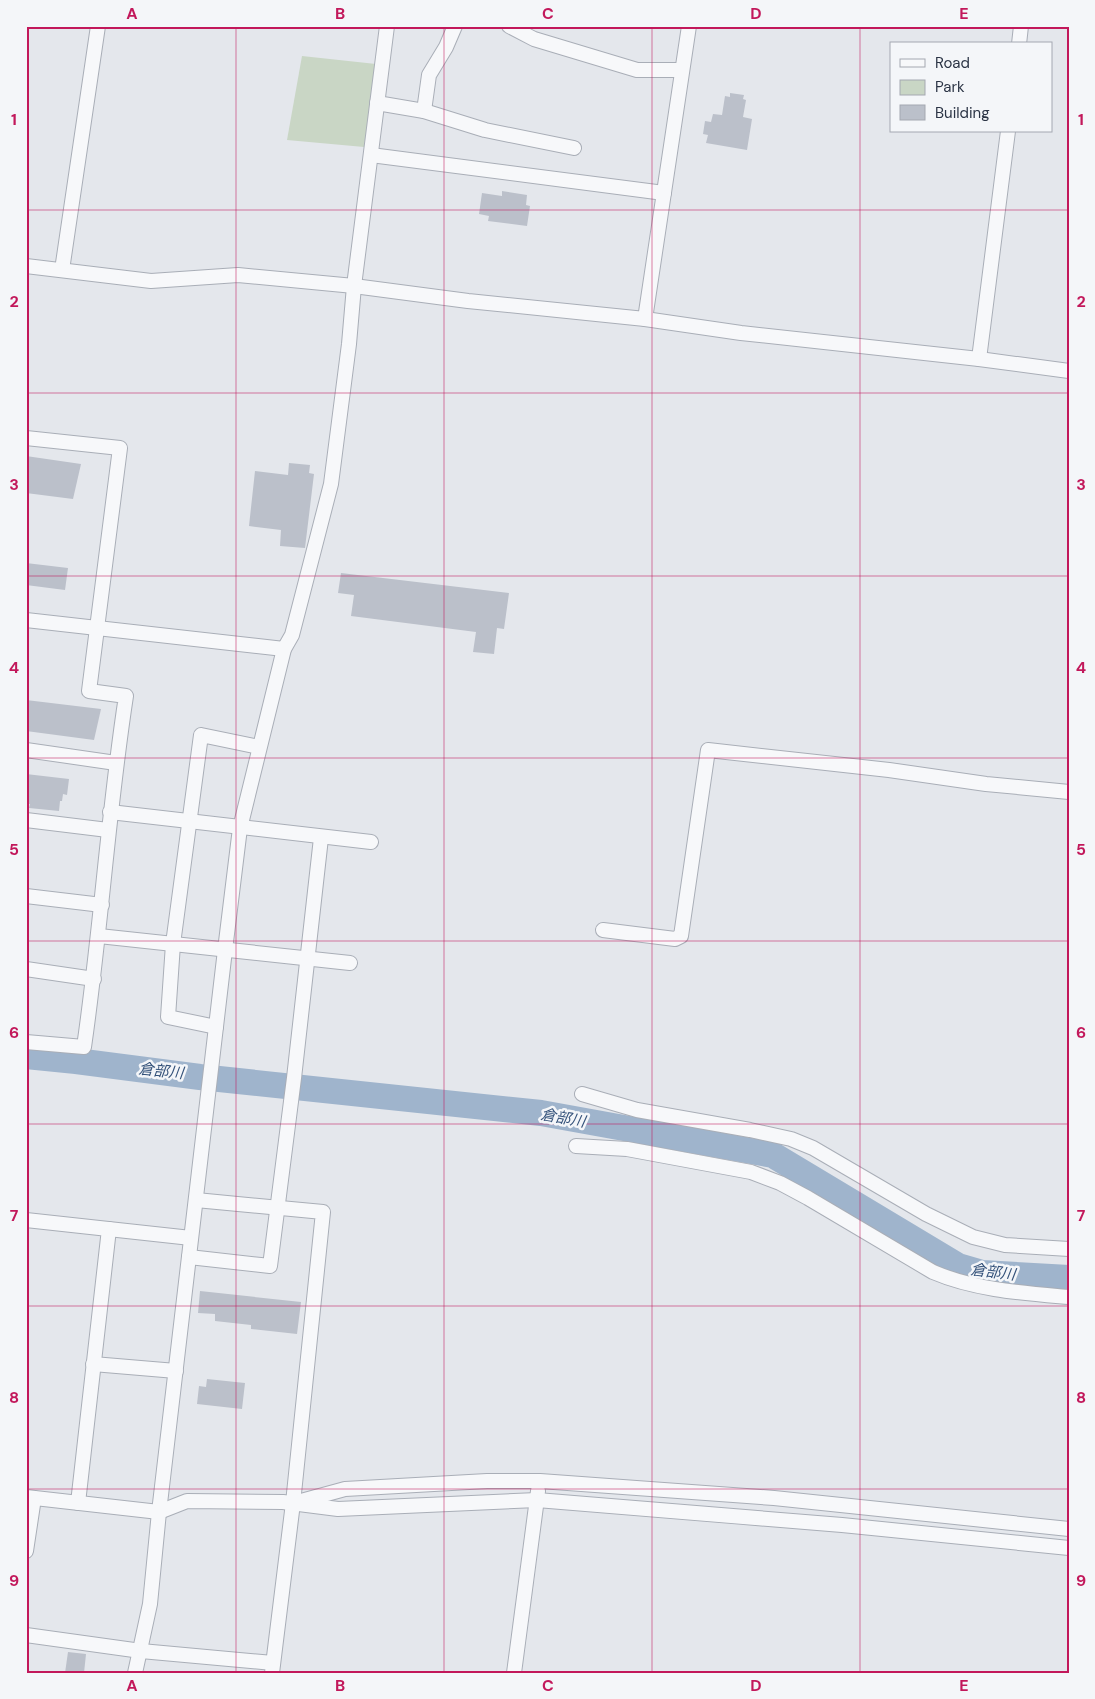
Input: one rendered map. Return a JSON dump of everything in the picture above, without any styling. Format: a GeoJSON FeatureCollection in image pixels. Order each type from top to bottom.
{"type":"FeatureCollection","features":[{"type":"Feature","properties":{"kind":"street"},"geometry":{"type":"LineString","coordinates":[[62,270],[98,26]]}},
{"type":"Feature","properties":{"kind":"street"},"geometry":{"type":"LineString","coordinates":[[135,1673],[150,1604],[159,1512],[240,828],[284,649],[292,635],[331,484],[387,26]]}},
{"type":"Feature","properties":{"kind":"street"},"geometry":{"type":"LineString","coordinates":[[424,111],[429,75],[446,47],[455,26]]}},
{"type":"Feature","properties":{"kind":"street"},"geometry":{"type":"LineString","coordinates":[[509,26],[534,39],[636,70],[682,70]]}},
{"type":"Feature","properties":{"kind":"street"},"geometry":{"type":"LineString","coordinates":[[645,319],[689,26]]}},
{"type":"Feature","properties":{"kind":"street"},"geometry":{"type":"LineString","coordinates":[[1019,42],[1021,26]]}},
{"type":"Feature","properties":{"kind":"street"},"geometry":{"type":"LineString","coordinates":[[377,103],[424,111],[485,130],[574,148]]}},
{"type":"Feature","properties":{"kind":"street"},"geometry":{"type":"LineString","coordinates":[[979,359],[1008,132]]}},
{"type":"Feature","properties":{"kind":"street"},"geometry":{"type":"LineString","coordinates":[[370,155],[664,193]]}},
{"type":"Feature","properties":{"kind":"street"},"geometry":{"type":"LineString","coordinates":[[26,266],[151,281],[238,275],[354,286],[468,301],[645,319],[741,333],[979,359],[1069,371]]}},
{"type":"Feature","properties":{"kind":"street"},"geometry":{"type":"LineString","coordinates":[[26,438],[120,448],[89,691],[126,696],[110,812],[99,936],[84,1047],[26,1042]]}},
{"type":"Feature","properties":{"kind":"street"},"geometry":{"type":"LineString","coordinates":[[26,620],[284,649]]}},
{"type":"Feature","properties":{"kind":"street"},"geometry":{"type":"LineString","coordinates":[[216,1027],[168,1017],[173,944],[201,735],[260,746]]}},
{"type":"Feature","properties":{"kind":"street"},"geometry":{"type":"LineString","coordinates":[[26,750],[116,763]]}},
{"type":"Feature","properties":{"kind":"street"},"geometry":{"type":"LineString","coordinates":[[603,930],[675,939],[681,936],[708,750],[889,770],[986,784],[1069,792]]}},
{"type":"Feature","properties":{"kind":"street"},"geometry":{"type":"LineString","coordinates":[[110,812],[321,838],[371,842]]}},
{"type":"Feature","properties":{"kind":"street"},"geometry":{"type":"LineString","coordinates":[[26,820],[108,830]]}},
{"type":"Feature","properties":{"kind":"street"},"geometry":{"type":"LineString","coordinates":[[189,1257],[270,1266],[294,1078],[321,838]]}},
{"type":"Feature","properties":{"kind":"street"},"geometry":{"type":"LineString","coordinates":[[26,896],[102,905]]}},
{"type":"Feature","properties":{"kind":"street"},"geometry":{"type":"LineString","coordinates":[[99,936],[308,960],[350,963]]}},
{"type":"Feature","properties":{"kind":"street"},"geometry":{"type":"LineString","coordinates":[[26,969],[94,979]]}},
{"type":"Feature","properties":{"kind":"street"},"geometry":{"type":"LineString","coordinates":[[582,1094],[645,1112],[791,1139],[814,1148],[926,1214],[973,1237],[1005,1244],[1069,1249]]}},
{"type":"Feature","properties":{"kind":"street"},"geometry":{"type":"LineString","coordinates":[[576,1146],[627,1149],[751,1172],[780,1183],[808,1198],[933,1272],[949,1279],[1008,1291],[1069,1297]]}},
{"type":"Feature","properties":{"kind":"street"},"geometry":{"type":"LineString","coordinates":[[26,1635],[272,1668],[293,1503],[324,1212],[196,1200]]}},
{"type":"Feature","properties":{"kind":"street"},"geometry":{"type":"LineString","coordinates":[[26,1220],[191,1238]]}},
{"type":"Feature","properties":{"kind":"street"},"geometry":{"type":"LineString","coordinates":[[78,1503],[108,1229]]}},
{"type":"Feature","properties":{"kind":"street"},"geometry":{"type":"LineString","coordinates":[[94,1364],[176,1372]]}},
{"type":"Feature","properties":{"kind":"street"},"geometry":{"type":"LineString","coordinates":[[293,1503],[345,1489],[478,1481],[540,1481],[784,1498],[1069,1529]]}},
{"type":"Feature","properties":{"kind":"street"},"geometry":{"type":"LineString","coordinates":[[514,1673],[540,1481]]}},
{"type":"Feature","properties":{"kind":"street"},"geometry":{"type":"LineString","coordinates":[[26,1551],[30,1498],[159,1512],[187,1501],[282,1502],[338,1509],[537,1500],[842,1525],[1069,1548]]}},
{"type":"Feature","properties":{"kind":"green space"},"geometry":{"type":"Polygon","coordinates":[[[302,56],[376,64],[364,147],[287,140],[302,56]]]}},
{"type":"Feature","properties":{"kind":"building"},"geometry":{"type":"Polygon","coordinates":[[[730,93],[744,95],[743,99],[746,100],[743,117],[752,119],[747,150],[706,143],[708,135],[703,134],[705,121],[711,122],[713,114],[722,115],[725,96],[730,97],[730,93]]]}},
{"type":"Feature","properties":{"kind":"building"},"geometry":{"type":"Polygon","coordinates":[[[502,191],[527,195],[526,205],[530,206],[527,226],[488,221],[489,216],[479,214],[482,193],[502,196],[502,191]]]}},
{"type":"Feature","properties":{"kind":"building"},"geometry":{"type":"Polygon","coordinates":[[[26,456],[81,464],[73,499],[26,493],[26,456]]]}},
{"type":"Feature","properties":{"kind":"building"},"geometry":{"type":"Polygon","coordinates":[[[289,463],[310,465],[309,473],[314,474],[305,548],[280,546],[281,530],[249,526],[255,471],[288,475],[289,463]]]}},
{"type":"Feature","properties":{"kind":"building"},"geometry":{"type":"Polygon","coordinates":[[[26,563],[68,568],[65,590],[26,585],[26,563]]]}},
{"type":"Feature","properties":{"kind":"building"},"geometry":{"type":"Polygon","coordinates":[[[341,573],[509,593],[504,629],[497,628],[494,654],[473,652],[476,632],[351,616],[354,595],[338,593],[341,573]]]}},
{"type":"Feature","properties":{"kind":"building"},"geometry":{"type":"Polygon","coordinates":[[[26,700],[101,709],[94,740],[26,731],[26,700]]]}},
{"type":"Feature","properties":{"kind":"building"},"geometry":{"type":"Polygon","coordinates":[[[26,774],[69,779],[67,795],[63,794],[59,811],[29,808],[30,804],[26,804],[26,774]]]}},
{"type":"Feature","properties":{"kind":"building"},"geometry":{"type":"Polygon","coordinates":[[[200,1291],[301,1302],[297,1334],[251,1329],[251,1325],[215,1321],[215,1314],[198,1313],[200,1291]]]}},
{"type":"Feature","properties":{"kind":"building"},"geometry":{"type":"Polygon","coordinates":[[[207,1379],[245,1383],[242,1409],[197,1404],[199,1386],[206,1387],[207,1379]]]}},
{"type":"Feature","properties":{"kind":"building"},"geometry":{"type":"Polygon","coordinates":[[[68,1652],[86,1654],[84,1673],[65,1673],[68,1652]]]}},
{"type":"Feature","properties":{"kind":"waterway","name":"倉部川"},"geometry":{"type":"LineString","coordinates":[[26,1056],[200,1077],[541,1113],[773,1155],[958,1266],[982,1273],[1069,1278]]}}]}
